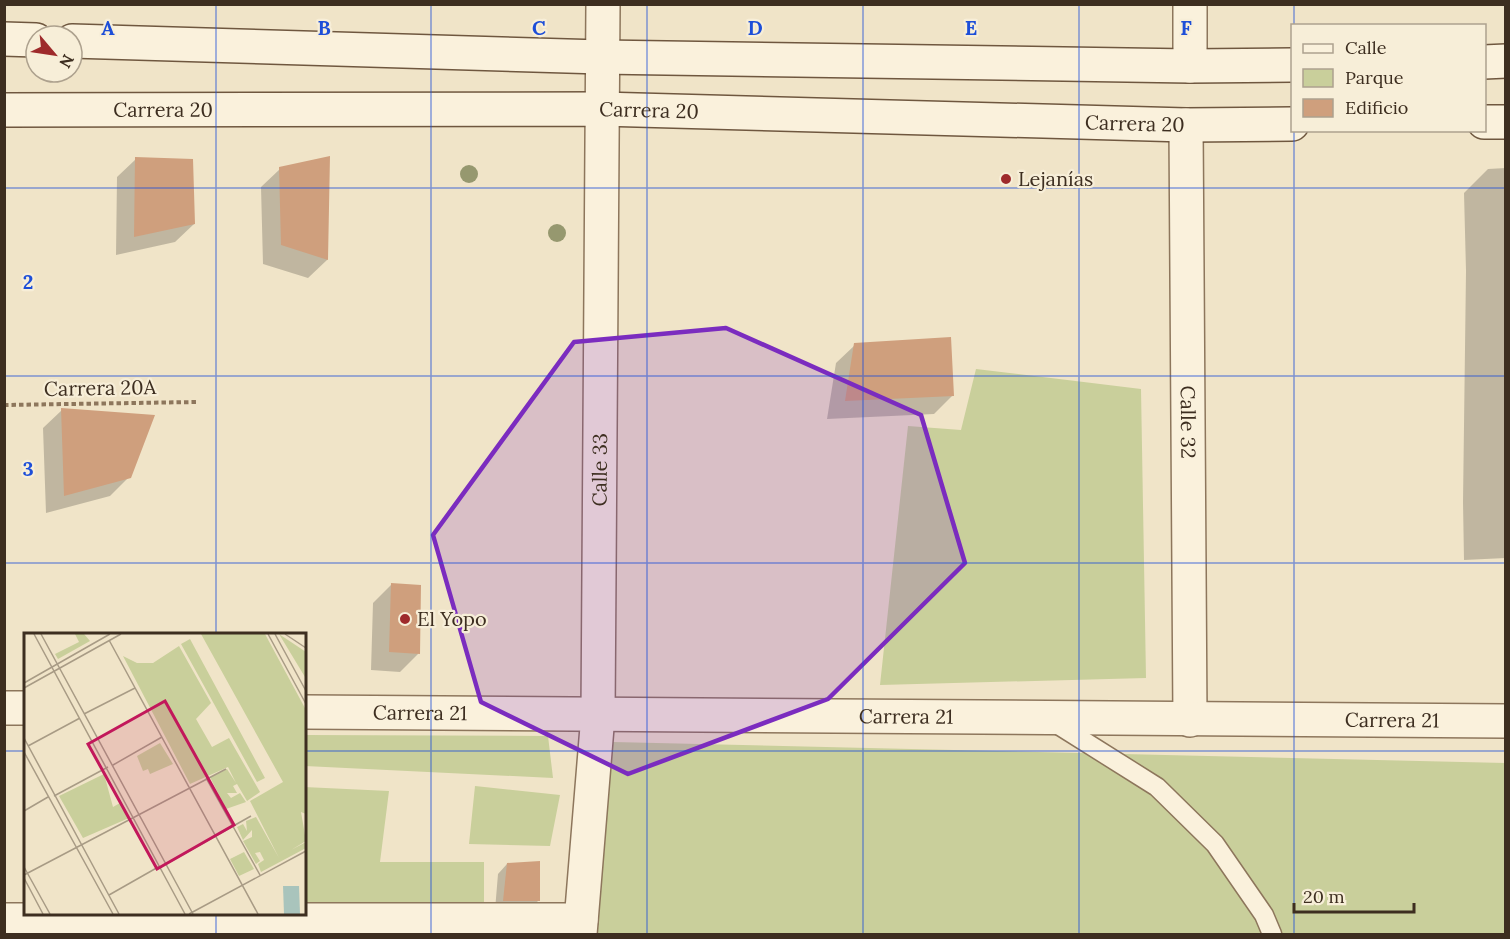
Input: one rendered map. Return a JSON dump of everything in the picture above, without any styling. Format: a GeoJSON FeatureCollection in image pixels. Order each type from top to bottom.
{"type":"FeatureCollection","features":[{"type":"Feature","properties":{"kind":"street","name":"Calle 33"},"geometry":{"type":"LineString","coordinates":[[580,927],[598,716],[600,110],[603,4]]}},
{"type":"Feature","properties":{"kind":"street"},"geometry":{"type":"LineString","coordinates":[[1190,4],[1190,66]]}},
{"type":"Feature","properties":{"kind":"street"},"geometry":{"type":"LineString","coordinates":[[4,39],[24,40]]}},
{"type":"Feature","properties":{"kind":"street"},"geometry":{"type":"LineString","coordinates":[[84,41],[601,57],[1190,66],[1291,65]]}},
{"type":"Feature","properties":{"kind":"street"},"geometry":{"type":"LineString","coordinates":[[1486,62],[1506,62]]}},
{"type":"Feature","properties":{"kind":"street","name":"Carrera 20"},"geometry":{"type":"LineString","coordinates":[[4,110],[600,110],[1186,125],[1291,124]]}},
{"type":"Feature","properties":{"kind":"street"},"geometry":{"type":"LineString","coordinates":[[1486,122],[1506,122]]}},
{"type":"Feature","properties":{"kind":"street","name":"Calle 32"},"geometry":{"type":"LineString","coordinates":[[1186,125],[1190,720]]}},
{"type":"Feature","properties":{"kind":"street"},"geometry":{"type":"LineString","coordinates":[[4,708],[24,708]]}},
{"type":"Feature","properties":{"kind":"street","name":"Carrera 21"},"geometry":{"type":"LineString","coordinates":[[306,712],[1506,721]]}},
{"type":"Feature","properties":{"kind":"street"},"geometry":{"type":"LineString","coordinates":[[4,920],[580,927]]}},
{"type":"Feature","properties":{"kind":"lane"},"geometry":{"type":"LineString","coordinates":[[1047,718],[1157,787],[1215,843],[1264,915],[1272,934]]}},
{"type":"Feature","properties":{"kind":"path","name":"Carrera 20A"},"geometry":{"type":"LineString","coordinates":[[4,405],[197,402]]}},
{"type":"Feature","properties":{"kind":"highlighted area"},"geometry":{"type":"Polygon","coordinates":[[[726,328],[921,415],[965,563],[828,699],[628,774],[481,702],[433,535],[574,342],[726,328]]]}},
{"type":"Feature","properties":{"kind":"green space"},"geometry":{"type":"Polygon","coordinates":[[[976,369],[1141,389],[1146,678],[880,685],[908,426],[961,430],[976,369]]]}},
{"type":"Feature","properties":{"kind":"green space"},"geometry":{"type":"Polygon","coordinates":[[[306,735],[548,736],[553,778],[306,766],[306,735]]]}},
{"type":"Feature","properties":{"kind":"green space"},"geometry":{"type":"Polygon","coordinates":[[[613,742],[1505,763],[1505,934],[596,934],[613,742]]]}},
{"type":"Feature","properties":{"kind":"green space"},"geometry":{"type":"Polygon","coordinates":[[[475,786],[560,795],[550,846],[469,844],[475,786]]]}},
{"type":"Feature","properties":{"kind":"green space"},"geometry":{"type":"Polygon","coordinates":[[[306,787],[389,791],[380,862],[484,862],[484,903],[306,906],[306,787]]]}},
{"type":"Feature","properties":{"kind":"building"},"geometry":{"type":"Polygon","coordinates":[[[330,156],[328,260],[281,245],[279,167],[330,156]]]}},
{"type":"Feature","properties":{"kind":"building"},"geometry":{"type":"Polygon","coordinates":[[[135,157],[193,159],[195,224],[134,237],[135,157]]]}},
{"type":"Feature","properties":{"kind":"building"},"geometry":{"type":"Polygon","coordinates":[[[951,337],[954,396],[845,401],[854,343],[951,337]]]}},
{"type":"Feature","properties":{"kind":"building"},"geometry":{"type":"Polygon","coordinates":[[[61,408],[155,415],[131,478],[64,496],[61,408]]]}},
{"type":"Feature","properties":{"kind":"building","name":"El Yopo"},"geometry":{"type":"Polygon","coordinates":[[[391,583],[421,585],[420,654],[389,652],[391,583]]]}},
{"type":"Feature","properties":{"kind":"building"},"geometry":{"type":"Polygon","coordinates":[[[540,861],[540,901],[503,901],[507,863],[540,861]]]}},
{"type":"Feature","properties":{"kind":"place","name":"Lejanías"},"geometry":{"type":"Point","coordinates":[1006,179]}},
{"type":"Feature","properties":{"kind":"place","name":"El Yopo"},"geometry":{"type":"Point","coordinates":[405,619]}}]}
